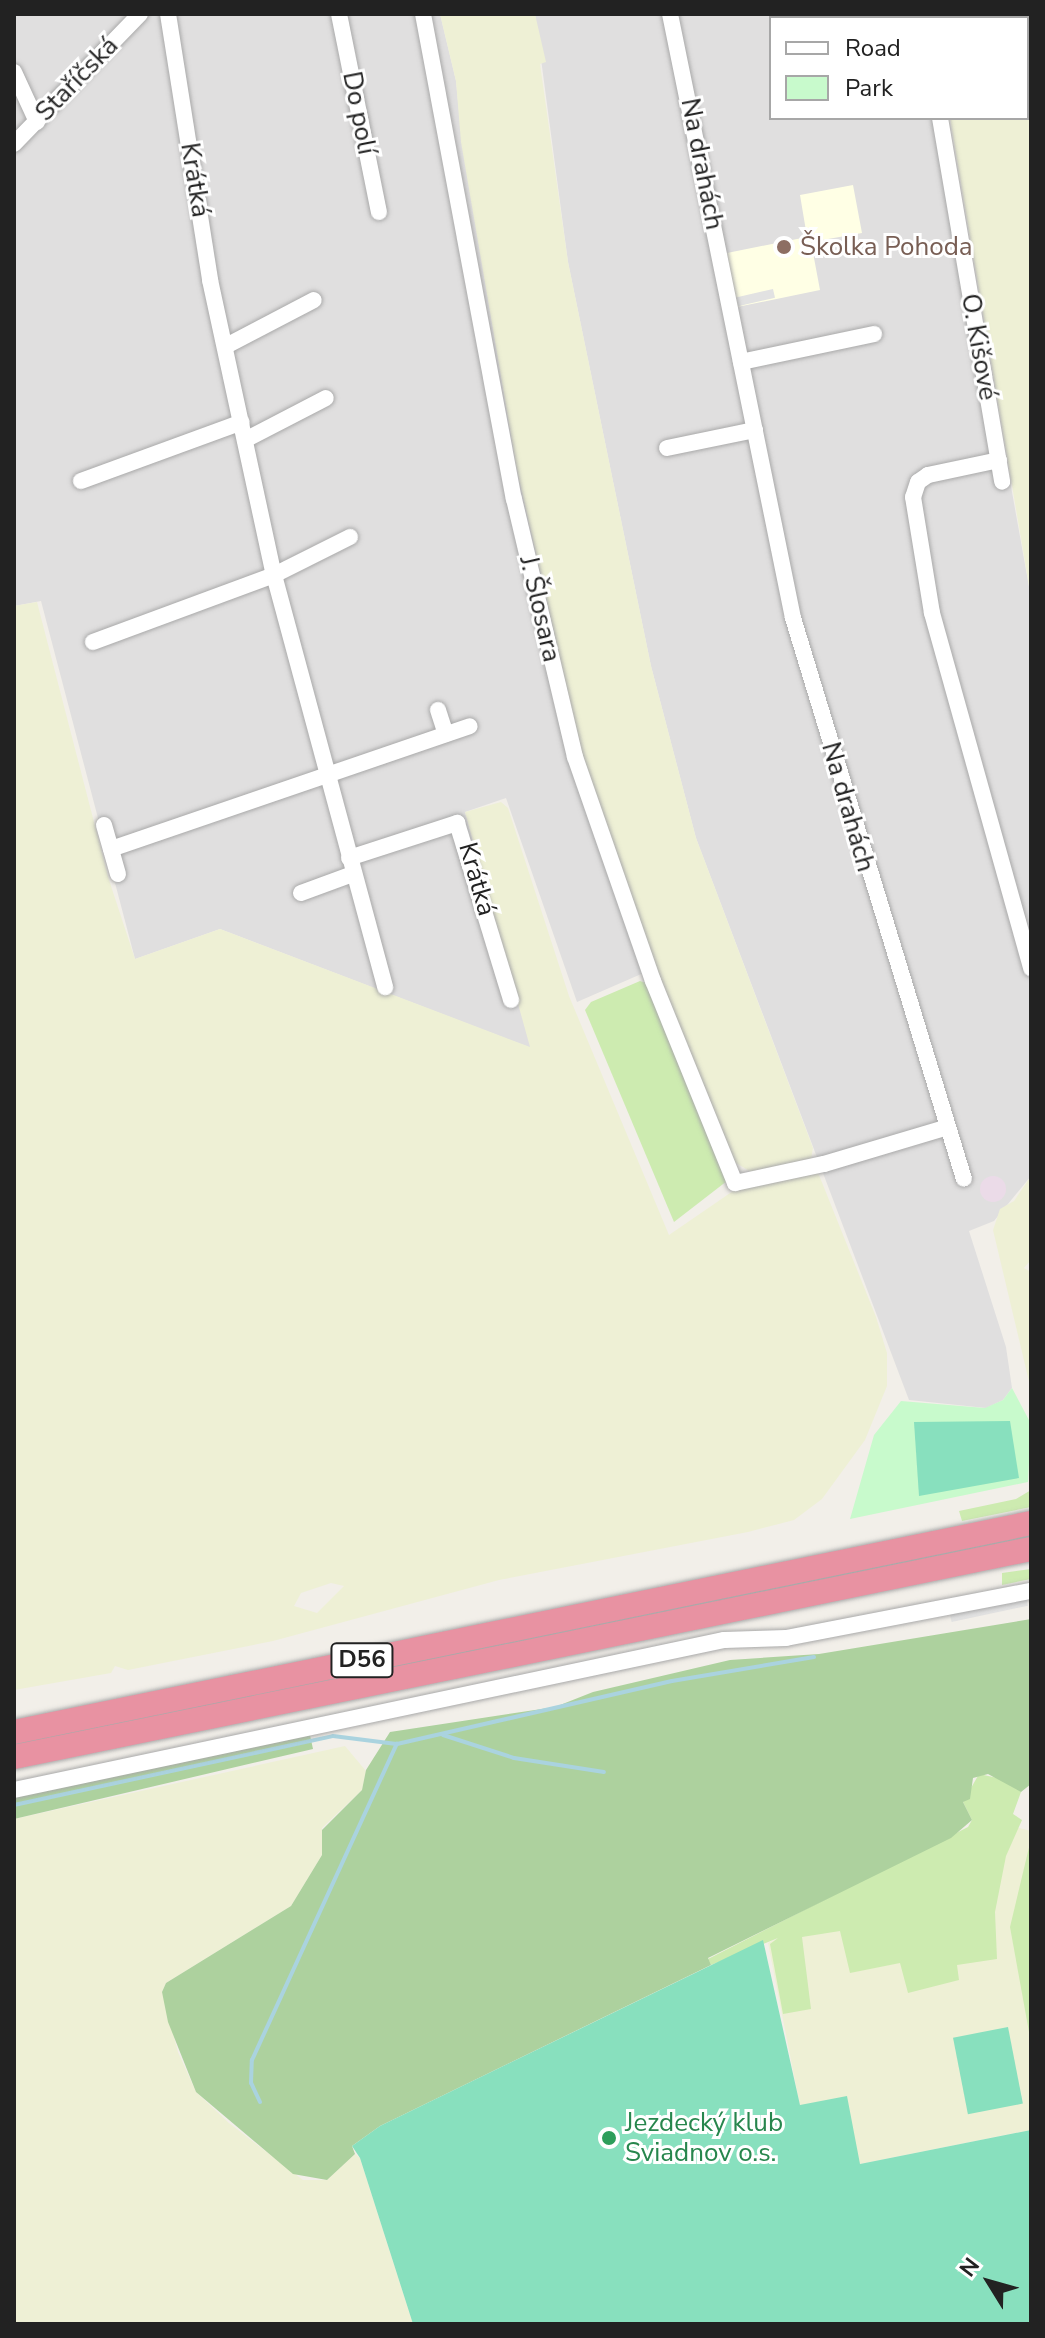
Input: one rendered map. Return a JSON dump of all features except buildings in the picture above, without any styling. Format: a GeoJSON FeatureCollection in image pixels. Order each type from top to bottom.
{"type":"FeatureCollection","features":[{"type":"Feature","properties":{"kind":"highway","name":"D56"},"geometry":{"type":"LineString","coordinates":[[14,1732],[1031,1523]]}},
{"type":"Feature","properties":{"kind":"highway","name":"D56"},"geometry":{"type":"LineString","coordinates":[[14,1757],[1031,1549]]}},
{"type":"Feature","properties":{"kind":"highway"},"geometry":{"type":"LineString","coordinates":[[900,1576],[1031,1560]]}},
{"type":"Feature","properties":{"kind":"street","name":"Staříčská"},"geometry":{"type":"LineString","coordinates":[[14,144],[140,14]]}},
{"type":"Feature","properties":{"kind":"street","name":"Krátká"},"geometry":{"type":"LineString","coordinates":[[168,14],[210,280],[274,575],[325,776],[385,987]]}},
{"type":"Feature","properties":{"kind":"street","name":"Do polí"},"geometry":{"type":"LineString","coordinates":[[339,14],[379,212]]}},
{"type":"Feature","properties":{"kind":"street","name":"J. Šlosara"},"geometry":{"type":"LineString","coordinates":[[423,14],[514,499],[575,757],[653,981],[735,1183],[824,1164],[948,1127]]}},
{"type":"Feature","properties":{"kind":"street","name":"Na drahách"},"geometry":{"type":"LineString","coordinates":[[670,14],[793,618],[964,1179]]}},
{"type":"Feature","properties":{"kind":"street"},"geometry":{"type":"LineString","coordinates":[[14,72],[37,122]]}},
{"type":"Feature","properties":{"kind":"street","name":"O. Kišové"},"geometry":{"type":"LineString","coordinates":[[940,120],[1002,482]]}},
{"type":"Feature","properties":{"kind":"street"},"geometry":{"type":"LineString","coordinates":[[226,346],[314,300]]}},
{"type":"Feature","properties":{"kind":"street"},"geometry":{"type":"LineString","coordinates":[[741,362],[874,334]]}},
{"type":"Feature","properties":{"kind":"street"},"geometry":{"type":"LineString","coordinates":[[245,440],[326,398]]}},
{"type":"Feature","properties":{"kind":"street"},"geometry":{"type":"LineString","coordinates":[[81,481],[242,422]]}},
{"type":"Feature","properties":{"kind":"street"},"geometry":{"type":"LineString","coordinates":[[667,448],[755,430]]}},
{"type":"Feature","properties":{"kind":"street"},"geometry":{"type":"LineString","coordinates":[[999,460],[928,475],[918,482],[913,497],[932,613],[1031,968]]}},
{"type":"Feature","properties":{"kind":"street"},"geometry":{"type":"LineString","coordinates":[[93,642],[274,575],[350,537]]}},
{"type":"Feature","properties":{"kind":"street"},"geometry":{"type":"LineString","coordinates":[[438,710],[446,734]]}},
{"type":"Feature","properties":{"kind":"street"},"geometry":{"type":"LineString","coordinates":[[111,849],[470,726]]}},
{"type":"Feature","properties":{"kind":"street","name":"Krátká"},"geometry":{"type":"LineString","coordinates":[[301,893],[351,866],[457,823],[511,1000]]}},
{"type":"Feature","properties":{"kind":"street"},"geometry":{"type":"LineString","coordinates":[[104,825],[118,874]]}},
{"type":"Feature","properties":{"kind":"street"},"geometry":{"type":"LineString","coordinates":[[14,1790],[724,1640],[786,1638],[1031,1591]]}},
{"type":"Feature","properties":{"kind":"shaded area"},"geometry":{"type":"Polygon","coordinates":[[[14,14],[440,14],[456,81],[462,142],[517,470],[655,968],[577,1002],[506,798],[465,812],[531,1048],[220,929],[135,959],[41,601],[14,606],[14,14]]]}},
{"type":"Feature","properties":{"kind":"shaded area"},"geometry":{"type":"Polygon","coordinates":[[[440,14],[535,14],[546,62],[540,64],[568,262],[651,666],[696,838],[813,1148],[811,1159],[751,1172],[731,1160],[639,924],[581,750],[517,470],[461,142],[456,81],[440,14]]]}},
{"type":"Feature","properties":{"kind":"shaded area"},"geometry":{"type":"Polygon","coordinates":[[[535,14],[917,14],[769,16],[769,120],[936,120],[993,456],[1005,453],[1031,598],[1031,1176],[994,1221],[969,1231],[1006,1347],[1012,1388],[1003,1400],[986,1408],[909,1400],[696,838],[651,666],[568,262],[535,14]]]}},
{"type":"Feature","properties":{"kind":"shaded area"},"geometry":{"type":"Polygon","coordinates":[[[930,14],[1031,14],[1031,598],[950,120],[1029,120],[1029,16],[930,14]]]}},
{"type":"Feature","properties":{"kind":"shaded area","name":"Školka Pohoda"},"geometry":{"type":"Polygon","coordinates":[[[853,185],[862,233],[811,242],[820,290],[737,307],[727,253],[807,237],[800,195],[853,185]]]}},
{"type":"Feature","properties":{"kind":"shaded area"},"geometry":{"type":"Polygon","coordinates":[[[773,289],[775,298],[738,306],[736,298],[773,289]]]}},
{"type":"Feature","properties":{"kind":"shaded area"},"geometry":{"type":"Polygon","coordinates":[[[37,602],[109,880],[135,959],[220,929],[530,1047],[465,812],[501,802],[508,808],[569,996],[669,1235],[736,1189],[818,1173],[876,1317],[887,1353],[887,1386],[865,1440],[822,1499],[794,1520],[748,1532],[499,1580],[273,1641],[128,1670],[115,1666],[111,1673],[14,1690],[14,606],[37,602]],[[331,1583],[301,1593],[294,1606],[317,1613],[344,1586],[331,1583]]]}},
{"type":"Feature","properties":{"kind":"shaded area"},"geometry":{"type":"Polygon","coordinates":[[[993,1176],[1002,1180],[1006,1189],[1002,1198],[993,1202],[984,1198],[980,1189],[984,1180],[993,1176]]]}},
{"type":"Feature","properties":{"kind":"shaded area"},"geometry":{"type":"Polygon","coordinates":[[[1031,1176],[1031,1260],[1024,1268],[1031,1272],[1031,1390],[993,1230],[1000,1209],[1014,1201],[1031,1176]]]}},
{"type":"Feature","properties":{"kind":"shaded area"},"geometry":{"type":"Polygon","coordinates":[[[1025,1592],[1028,1606],[952,1622],[949,1608],[1025,1592]]]}},
{"type":"Feature","properties":{"kind":"shaded area"},"geometry":{"type":"Polygon","coordinates":[[[345,1746],[366,1771],[362,1790],[322,1828],[322,1855],[291,1906],[166,1983],[162,1992],[178,2052],[196,2092],[229,2123],[303,2180],[327,2180],[355,2154],[360,2158],[413,2324],[14,2324],[14,1819],[345,1746]]]}},
{"type":"Feature","properties":{"kind":"shaded area"},"geometry":{"type":"Polygon","coordinates":[[[1007,1825],[1031,1831],[1031,2130],[860,2164],[800,2106],[768,1943],[1007,1825]]]}},
{"type":"Feature","properties":{"kind":"green space"},"geometry":{"type":"Polygon","coordinates":[[[640,981],[649,984],[727,1181],[674,1222],[585,1010],[591,1002],[640,981]]]}},
{"type":"Feature","properties":{"kind":"green space"},"geometry":{"type":"Polygon","coordinates":[[[1012,1388],[1031,1424],[1028,1482],[850,1519],[874,1435],[901,1401],[985,1408],[1003,1400],[1012,1388]]]}},
{"type":"Feature","properties":{"kind":"green space"},"geometry":{"type":"Polygon","coordinates":[[[1010,1421],[1019,1478],[919,1496],[914,1422],[1010,1421]]]}},
{"type":"Feature","properties":{"kind":"green space"},"geometry":{"type":"Polygon","coordinates":[[[1031,1490],[1031,1507],[962,1521],[959,1511],[1016,1499],[1031,1490]]]}},
{"type":"Feature","properties":{"kind":"green space"},"geometry":{"type":"Polygon","coordinates":[[[1031,1569],[1031,1579],[1002,1585],[1002,1573],[1031,1569]]]}},
{"type":"Feature","properties":{"kind":"green space"},"geometry":{"type":"Polygon","coordinates":[[[1031,1619],[1031,1784],[1021,1792],[988,1774],[973,1778],[970,1799],[963,1802],[972,1820],[951,1838],[708,1958],[711,1965],[380,2126],[352,2146],[355,2154],[327,2180],[293,2174],[196,2092],[168,2022],[162,1992],[166,1983],[291,1906],[322,1855],[322,1830],[362,1790],[366,1770],[390,1732],[555,1707],[593,1692],[730,1660],[819,1654],[1031,1619]]]}},
{"type":"Feature","properties":{"kind":"green space"},"geometry":{"type":"Polygon","coordinates":[[[310,1735],[313,1749],[14,1819],[14,1796],[310,1735]]]}},
{"type":"Feature","properties":{"kind":"green space"},"geometry":{"type":"Polygon","coordinates":[[[979,1774],[1007,1780],[1021,1792],[1013,1814],[1022,1820],[1006,1856],[995,1912],[997,1959],[957,1965],[959,1980],[908,1993],[900,1963],[850,1973],[840,1931],[802,1937],[811,2009],[783,2014],[770,1944],[778,1938],[711,1965],[708,1959],[968,1827],[972,1820],[963,1802],[979,1774]]]}},
{"type":"Feature","properties":{"kind":"green space"},"geometry":{"type":"Polygon","coordinates":[[[1031,1839],[1031,2043],[1010,1927],[1031,1839]]]}},
{"type":"Feature","properties":{"kind":"green space","name":"Jezdecký klub Sviadnov o.s."},"geometry":{"type":"Polygon","coordinates":[[[763,1940],[800,2105],[847,2096],[860,2164],[1031,2130],[1031,2324],[413,2324],[360,2158],[352,2146],[380,2126],[763,1940]]]}},
{"type":"Feature","properties":{"kind":"green space"},"geometry":{"type":"Polygon","coordinates":[[[1008,2027],[1023,2104],[968,2114],[953,2038],[1008,2027]]]}},
{"type":"Feature","properties":{"kind":"waterway"},"geometry":{"type":"LineString","coordinates":[[14,1805],[333,1736],[397,1744],[672,1681],[814,1657]]}},
{"type":"Feature","properties":{"kind":"waterway"},"geometry":{"type":"LineString","coordinates":[[443,1735],[514,1758],[604,1772]]}},
{"type":"Feature","properties":{"kind":"waterway"},"geometry":{"type":"LineString","coordinates":[[260,2102],[251,2083],[252,2060],[397,1744]]}},
{"type":"Feature","properties":{"kind":"place","name":"Školka Pohoda"},"geometry":{"type":"Point","coordinates":[784,247]}},
{"type":"Feature","properties":{"kind":"place","name":"Jezdecký klub Sviadnov o.s."},"geometry":{"type":"Point","coordinates":[609,2138]}}]}
